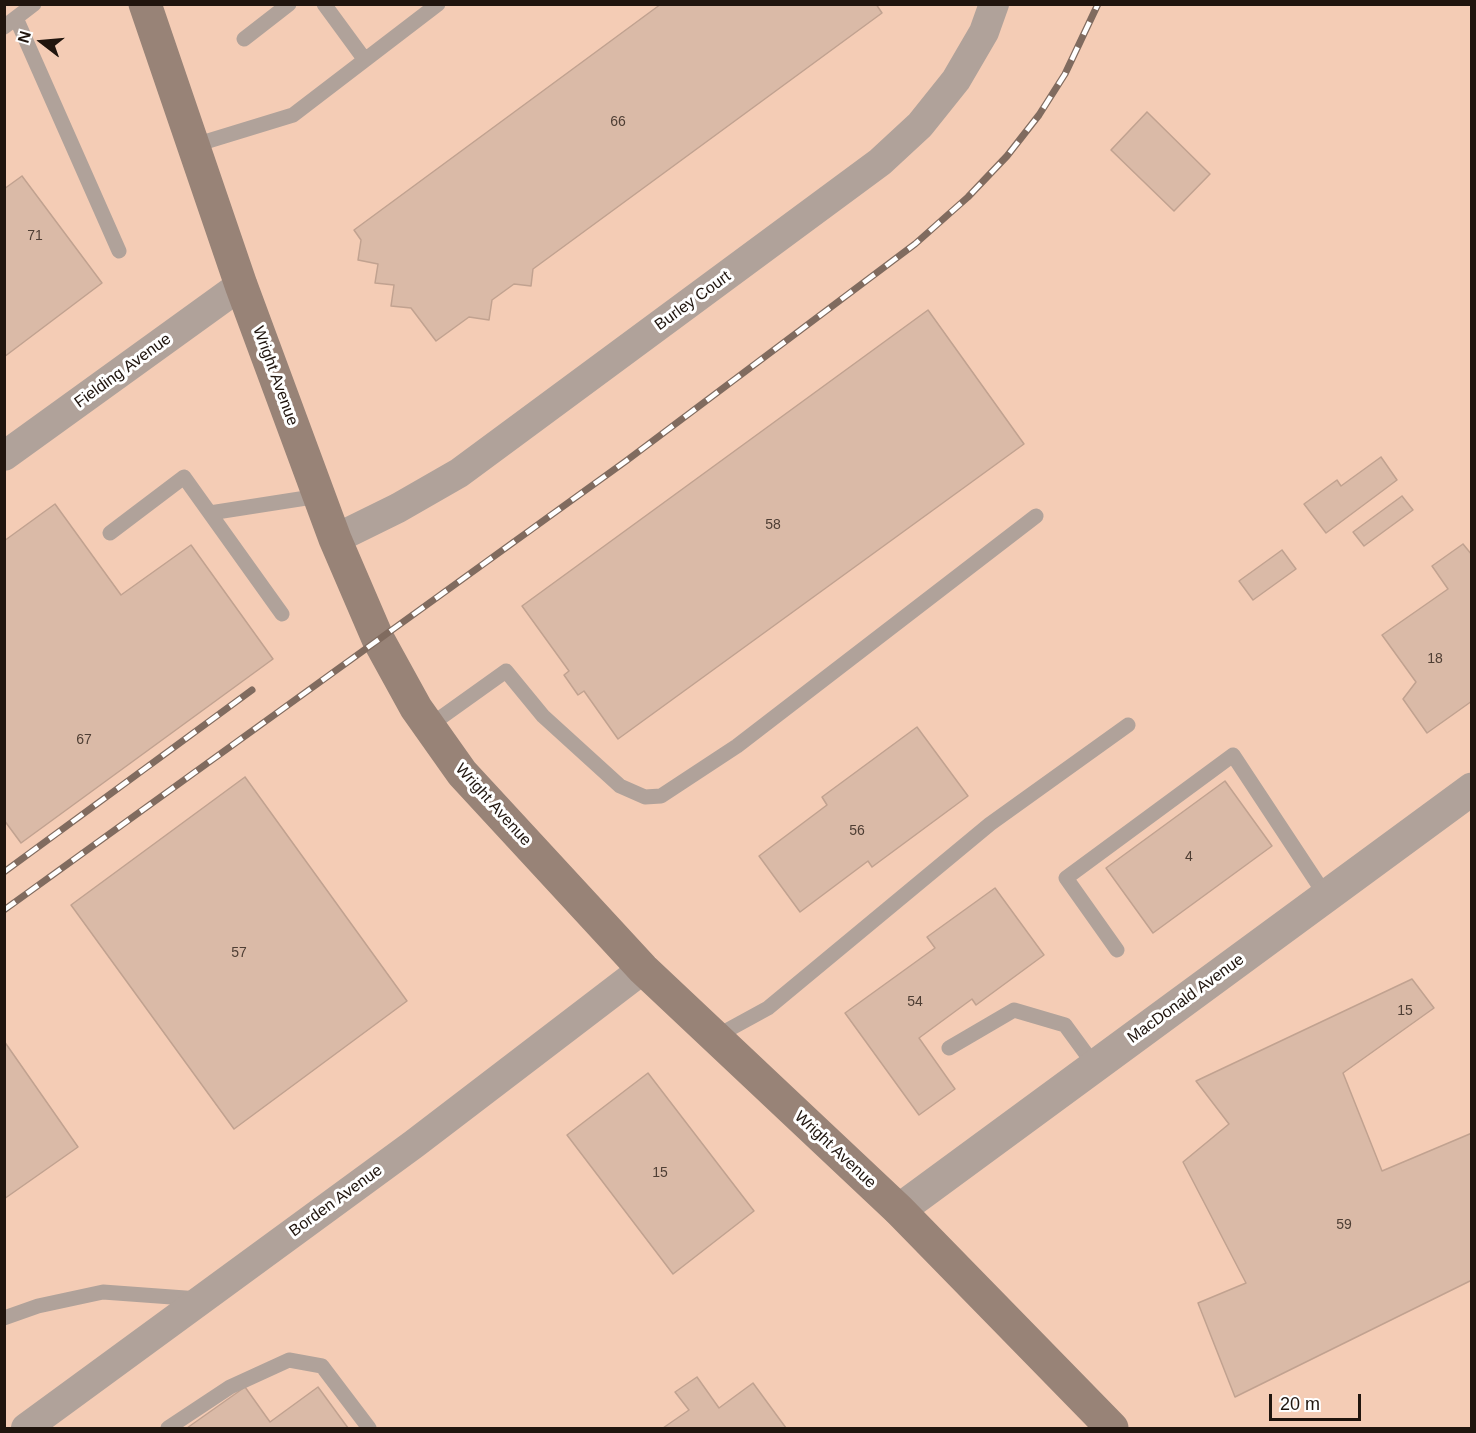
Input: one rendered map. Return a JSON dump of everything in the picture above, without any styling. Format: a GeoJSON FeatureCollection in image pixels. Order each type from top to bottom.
{"type":"FeatureCollection","features":[{"type":"Feature","properties":{"kind":"main road","name":"Wright Avenue"},"geometry":{"type":"LineString","coordinates":[[145,4],[241,285],[335,539],[378,639],[429,726],[462,773],[643,969],[899,1210],[1112,1428]]}},
{"type":"Feature","properties":{"kind":"street","name":"Burley Court"},"geometry":{"type":"LineString","coordinates":[[335,539],[398,508],[459,473],[880,162],[920,125],[956,80],[984,32],[994,4]]}},
{"type":"Feature","properties":{"kind":"street","name":"Fielding Avenue"},"geometry":{"type":"LineString","coordinates":[[4,456],[241,285]]}},
{"type":"Feature","properties":{"kind":"street","name":"MacDonald Avenue"},"geometry":{"type":"LineString","coordinates":[[899,1210],[1472,789]]}},
{"type":"Feature","properties":{"kind":"street","name":"Borden Avenue"},"geometry":{"type":"LineString","coordinates":[[26,1428],[414,1144],[643,969]]}},
{"type":"Feature","properties":{"kind":"lane"},"geometry":{"type":"LineString","coordinates":[[34,4],[10,23],[119,251]]}},
{"type":"Feature","properties":{"kind":"lane"},"geometry":{"type":"LineString","coordinates":[[244,39],[289,4]]}},
{"type":"Feature","properties":{"kind":"lane"},"geometry":{"type":"LineString","coordinates":[[324,4],[365,60]]}},
{"type":"Feature","properties":{"kind":"lane"},"geometry":{"type":"LineString","coordinates":[[195,145],[293,115],[438,4]]}},
{"type":"Feature","properties":{"kind":"lane"},"geometry":{"type":"LineString","coordinates":[[110,534],[184,477],[282,614]]}},
{"type":"Feature","properties":{"kind":"lane"},"geometry":{"type":"LineString","coordinates":[[210,513],[320,496]]}},
{"type":"Feature","properties":{"kind":"lane"},"geometry":{"type":"LineString","coordinates":[[429,726],[506,671],[543,716],[620,786],[645,797],[661,796],[737,746],[1036,516]]}},
{"type":"Feature","properties":{"kind":"lane"},"geometry":{"type":"LineString","coordinates":[[716,1037],[768,1008],[990,824],[1128,725]]}},
{"type":"Feature","properties":{"kind":"lane"},"geometry":{"type":"LineString","coordinates":[[1116,950],[1066,878],[1233,755],[1326,896]]}},
{"type":"Feature","properties":{"kind":"lane"},"geometry":{"type":"LineString","coordinates":[[949,1048],[1014,1010],[1065,1025],[1095,1066]]}},
{"type":"Feature","properties":{"kind":"lane"},"geometry":{"type":"LineString","coordinates":[[4,1318],[38,1306],[103,1292],[203,1299]]}},
{"type":"Feature","properties":{"kind":"lane"},"geometry":{"type":"LineString","coordinates":[[168,1428],[230,1387],[289,1360],[322,1366],[369,1428]]}},
{"type":"Feature","properties":{"kind":"shaded area"},"geometry":{"type":"Polygon","coordinates":[[[5,5],[1471,5],[1471,1428],[5,1428],[5,5]]]}},
{"type":"Feature","properties":{"kind":"building"},"geometry":{"type":"Polygon","coordinates":[[[661,4],[876,4],[882,13],[533,269],[531,286],[514,284],[492,300],[489,320],[469,317],[436,341],[411,308],[391,306],[394,285],[375,283],[378,264],[358,260],[361,240],[354,230],[661,4]]]}},
{"type":"Feature","properties":{"kind":"building"},"geometry":{"type":"Polygon","coordinates":[[[1147,112],[1210,174],[1174,211],[1111,150],[1147,112]]]}},
{"type":"Feature","properties":{"kind":"building"},"geometry":{"type":"Polygon","coordinates":[[[22,176],[102,283],[4,357],[4,189],[22,176]]]}},
{"type":"Feature","properties":{"kind":"building"},"geometry":{"type":"Polygon","coordinates":[[[928,310],[1024,444],[618,739],[584,691],[578,695],[564,675],[569,671],[522,606],[928,310]]]}},
{"type":"Feature","properties":{"kind":"building"},"geometry":{"type":"Polygon","coordinates":[[[1381,457],[1397,480],[1326,533],[1304,504],[1337,480],[1341,486],[1381,457]]]}},
{"type":"Feature","properties":{"kind":"building"},"geometry":{"type":"Polygon","coordinates":[[[1402,496],[1413,510],[1364,546],[1353,532],[1402,496]]]}},
{"type":"Feature","properties":{"kind":"building"},"geometry":{"type":"Polygon","coordinates":[[[55,504],[121,595],[191,545],[273,659],[21,843],[4,820],[4,541],[55,504]]]}},
{"type":"Feature","properties":{"kind":"building"},"geometry":{"type":"Polygon","coordinates":[[[1463,544],[1472,555],[1472,701],[1427,733],[1403,699],[1416,682],[1382,635],[1448,589],[1432,566],[1463,544]]]}},
{"type":"Feature","properties":{"kind":"building"},"geometry":{"type":"Polygon","coordinates":[[[1282,550],[1296,569],[1253,600],[1239,581],[1282,550]]]}},
{"type":"Feature","properties":{"kind":"building"},"geometry":{"type":"Polygon","coordinates":[[[917,727],[968,796],[872,867],[868,861],[800,912],[759,856],[827,805],[822,797],[917,727]]]}},
{"type":"Feature","properties":{"kind":"building"},"geometry":{"type":"Polygon","coordinates":[[[245,777],[407,1001],[234,1129],[71,905],[245,777]]]}},
{"type":"Feature","properties":{"kind":"building"},"geometry":{"type":"Polygon","coordinates":[[[1225,781],[1272,846],[1153,933],[1106,868],[1225,781]]]}},
{"type":"Feature","properties":{"kind":"building"},"geometry":{"type":"Polygon","coordinates":[[[995,888],[1044,955],[976,1005],[972,999],[919,1038],[955,1089],[919,1115],[845,1013],[935,948],[927,937],[995,888]]]}},
{"type":"Feature","properties":{"kind":"building"},"geometry":{"type":"Polygon","coordinates":[[[1412,979],[1434,1008],[1343,1073],[1382,1171],[1472,1133],[1472,1280],[1235,1397],[1198,1303],[1246,1283],[1183,1162],[1229,1124],[1196,1081],[1412,979]]]}},
{"type":"Feature","properties":{"kind":"building"},"geometry":{"type":"Polygon","coordinates":[[[4,1041],[78,1147],[4,1199],[4,1041]]]}},
{"type":"Feature","properties":{"kind":"building"},"geometry":{"type":"Polygon","coordinates":[[[648,1073],[754,1211],[673,1274],[567,1135],[648,1073]]]}},
{"type":"Feature","properties":{"kind":"building"},"geometry":{"type":"Polygon","coordinates":[[[697,1377],[719,1408],[753,1383],[786,1428],[663,1428],[689,1410],[675,1392],[697,1377]]]}},
{"type":"Feature","properties":{"kind":"building"},"geometry":{"type":"Polygon","coordinates":[[[245,1387],[270,1422],[318,1387],[348,1428],[187,1428],[245,1387]]]}},
{"type":"Feature","properties":{"kind":"railway"},"geometry":{"type":"LineString","coordinates":[[4,910],[626,461],[915,244],[968,197],[1007,156],[1039,115],[1065,74],[1098,4]]}},
{"type":"Feature","properties":{"kind":"railway"},"geometry":{"type":"LineString","coordinates":[[4,872],[252,690]]}}]}
